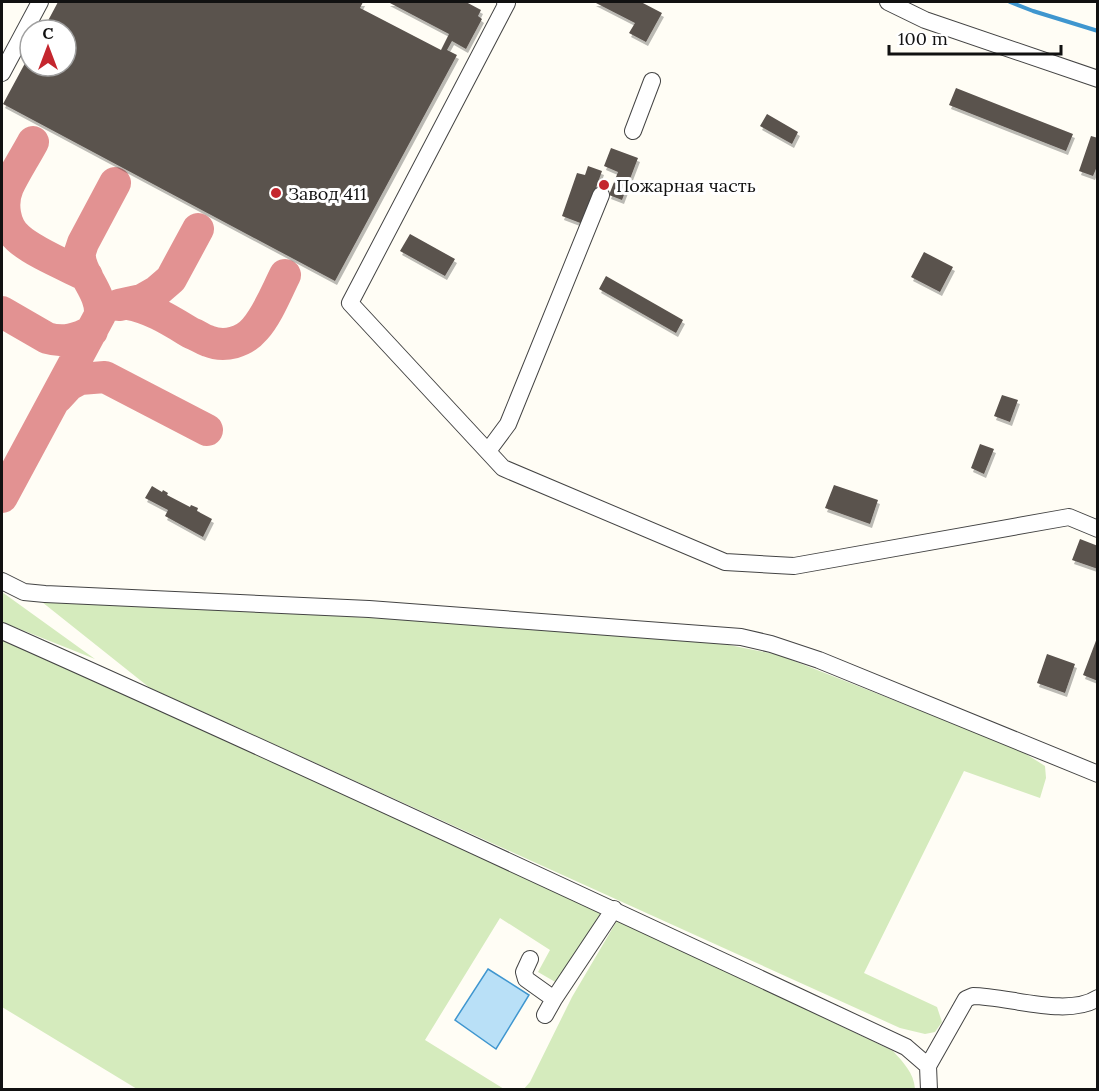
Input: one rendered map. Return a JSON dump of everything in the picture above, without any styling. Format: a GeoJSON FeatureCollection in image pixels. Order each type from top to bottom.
{"type":"FeatureCollection","features":[{"type":"Feature","properties":{"kind":"street"},"geometry":{"type":"LineString","coordinates":[[2,73],[40,2]]}},
{"type":"Feature","properties":{"kind":"street"},"geometry":{"type":"LineString","coordinates":[[505,2],[507,3],[350,303],[503,468],[725,562],[794,566],[1069,517],[1098,529]]}},
{"type":"Feature","properties":{"kind":"street"},"geometry":{"type":"LineString","coordinates":[[888,2],[925,20],[1098,80]]}},
{"type":"Feature","properties":{"kind":"street"},"geometry":{"type":"LineString","coordinates":[[633,131],[652,81]]}},
{"type":"Feature","properties":{"kind":"street"},"geometry":{"type":"LineString","coordinates":[[488,450],[508,424],[600,195]]}},
{"type":"Feature","properties":{"kind":"street"},"geometry":{"type":"LineString","coordinates":[[2,581],[24,592],[45,594],[369,609],[741,637],[819,660],[1098,774]]}},
{"type":"Feature","properties":{"kind":"street"},"geometry":{"type":"LineString","coordinates":[[2,632],[614,909],[906,1047],[928,1066]]}},
{"type":"Feature","properties":{"kind":"street"},"geometry":{"type":"LineString","coordinates":[[545,1015],[614,909]]}},
{"type":"Feature","properties":{"kind":"street"},"geometry":{"type":"LineString","coordinates":[[530,959],[524,972],[526,979],[554,999]]}},
{"type":"Feature","properties":{"kind":"street"},"geometry":{"type":"LineString","coordinates":[[929,1089],[928,1066],[966,999],[973,996],[1052,1007],[1086,1004],[1098,998]]}},
{"type":"Feature","properties":{"kind":"green space"},"geometry":{"type":"Polygon","coordinates":[[[2,592],[95,659],[2,622],[2,592]]]}},
{"type":"Feature","properties":{"kind":"green space"},"geometry":{"type":"Polygon","coordinates":[[[42,602],[321,615],[689,637],[779,655],[1018,749],[1045,766],[1046,778],[1040,798],[964,771],[864,973],[937,1007],[942,1022],[935,1032],[925,1034],[900,1028],[150,688],[42,602]]]}},
{"type":"Feature","properties":{"kind":"green space"},"geometry":{"type":"Polygon","coordinates":[[[2,637],[600,909],[600,917],[557,983],[538,972],[550,950],[500,918],[425,1040],[504,1089],[137,1089],[2,1007],[2,637]]]}},
{"type":"Feature","properties":{"kind":"green space"},"geometry":{"type":"Polygon","coordinates":[[[618,919],[893,1051],[910,1073],[915,1089],[523,1090],[530,1082],[572,997],[618,919]]]}},
{"type":"Feature","properties":{"kind":"water"},"geometry":{"type":"Polygon","coordinates":[[[488,969],[529,995],[496,1049],[455,1020],[488,969]]]}},
{"type":"Feature","properties":{"kind":"building","name":"Завод 411"},"geometry":{"type":"Polygon","coordinates":[[[58,2],[363,2],[360,8],[441,50],[449,34],[388,2],[466,2],[481,10],[478,16],[482,19],[466,49],[452,41],[447,50],[457,55],[335,281],[3,104],[18,76],[78,78],[78,18],[49,18],[58,2]]]}},
{"type":"Feature","properties":{"kind":"building"},"geometry":{"type":"Polygon","coordinates":[[[594,2],[641,2],[662,13],[646,42],[629,33],[635,23],[594,2]]]}},
{"type":"Feature","properties":{"kind":"building"},"geometry":{"type":"Polygon","coordinates":[[[956,88],[1073,134],[1066,151],[949,105],[956,88]]]}},
{"type":"Feature","properties":{"kind":"building"},"geometry":{"type":"Polygon","coordinates":[[[767,114],[798,132],[792,144],[760,126],[767,114]]]}},
{"type":"Feature","properties":{"kind":"building"},"geometry":{"type":"Polygon","coordinates":[[[1091,136],[1098,138],[1098,164],[1093,176],[1079,171],[1091,136]]]}},
{"type":"Feature","properties":{"kind":"building"},"geometry":{"type":"Polygon","coordinates":[[[611,148],[638,158],[622,200],[609,195],[618,172],[604,166],[611,148]]]}},
{"type":"Feature","properties":{"kind":"building"},"geometry":{"type":"Polygon","coordinates":[[[588,166],[602,171],[583,224],[562,216],[577,173],[585,175],[588,166]]]}},
{"type":"Feature","properties":{"kind":"building"},"geometry":{"type":"Polygon","coordinates":[[[410,234],[455,259],[445,276],[400,251],[410,234]]]}},
{"type":"Feature","properties":{"kind":"building"},"geometry":{"type":"Polygon","coordinates":[[[924,252],[953,267],[940,292],[911,277],[924,252]]]}},
{"type":"Feature","properties":{"kind":"building"},"geometry":{"type":"Polygon","coordinates":[[[606,276],[683,320],[676,333],[599,289],[606,276]]]}},
{"type":"Feature","properties":{"kind":"building"},"geometry":{"type":"Polygon","coordinates":[[[1002,395],[1018,400],[1010,422],[994,416],[1002,395]]]}},
{"type":"Feature","properties":{"kind":"building"},"geometry":{"type":"Polygon","coordinates":[[[980,444],[994,449],[984,474],[971,468],[980,444]]]}},
{"type":"Feature","properties":{"kind":"building"},"geometry":{"type":"Polygon","coordinates":[[[834,485],[878,500],[870,524],[825,508],[834,485]]]}},
{"type":"Feature","properties":{"kind":"building"},"geometry":{"type":"Polygon","coordinates":[[[152,486],[162,492],[163,490],[168,493],[167,495],[190,507],[191,505],[198,508],[197,511],[212,519],[203,537],[165,516],[168,510],[145,498],[152,486]]]}},
{"type":"Feature","properties":{"kind":"building"},"geometry":{"type":"Polygon","coordinates":[[[1080,539],[1098,546],[1098,569],[1072,560],[1080,539]]]}},
{"type":"Feature","properties":{"kind":"building"},"geometry":{"type":"Polygon","coordinates":[[[1098,638],[1098,681],[1083,675],[1098,638]]]}},
{"type":"Feature","properties":{"kind":"building"},"geometry":{"type":"Polygon","coordinates":[[[1047,654],[1075,664],[1065,693],[1037,683],[1047,654]]]}},
{"type":"Feature","properties":{"kind":"waterway"},"geometry":{"type":"LineString","coordinates":[[1010,2],[1098,31]]}},
{"type":"Feature","properties":{"kind":"taxiway"},"geometry":{"type":"LineString","coordinates":[[33,142],[6,193],[4,207],[7,221],[13,233],[24,243],[41,254],[87,276]]}},
{"type":"Feature","properties":{"kind":"taxiway"},"geometry":{"type":"LineString","coordinates":[[2,497],[100,315],[100,306],[82,267],[80,252],[115,183]]}},
{"type":"Feature","properties":{"kind":"taxiway"},"geometry":{"type":"LineString","coordinates":[[119,305],[142,300],[171,279],[198,229]]}},
{"type":"Feature","properties":{"kind":"taxiway"},"geometry":{"type":"LineString","coordinates":[[128,304],[153,312],[206,340],[227,344],[251,334],[268,310],[285,275]]}},
{"type":"Feature","properties":{"kind":"taxiway"},"geometry":{"type":"LineString","coordinates":[[2,312],[47,338],[70,339],[92,331]]}},
{"type":"Feature","properties":{"kind":"taxiway"},"geometry":{"type":"LineString","coordinates":[[57,398],[69,385],[80,379],[105,377],[207,430]]}},
{"type":"Feature","properties":{"kind":"place","name":"Пожарная часть"},"geometry":{"type":"Point","coordinates":[604,185]}},
{"type":"Feature","properties":{"kind":"place","name":"Завод 411"},"geometry":{"type":"Point","coordinates":[276,193]}}]}
